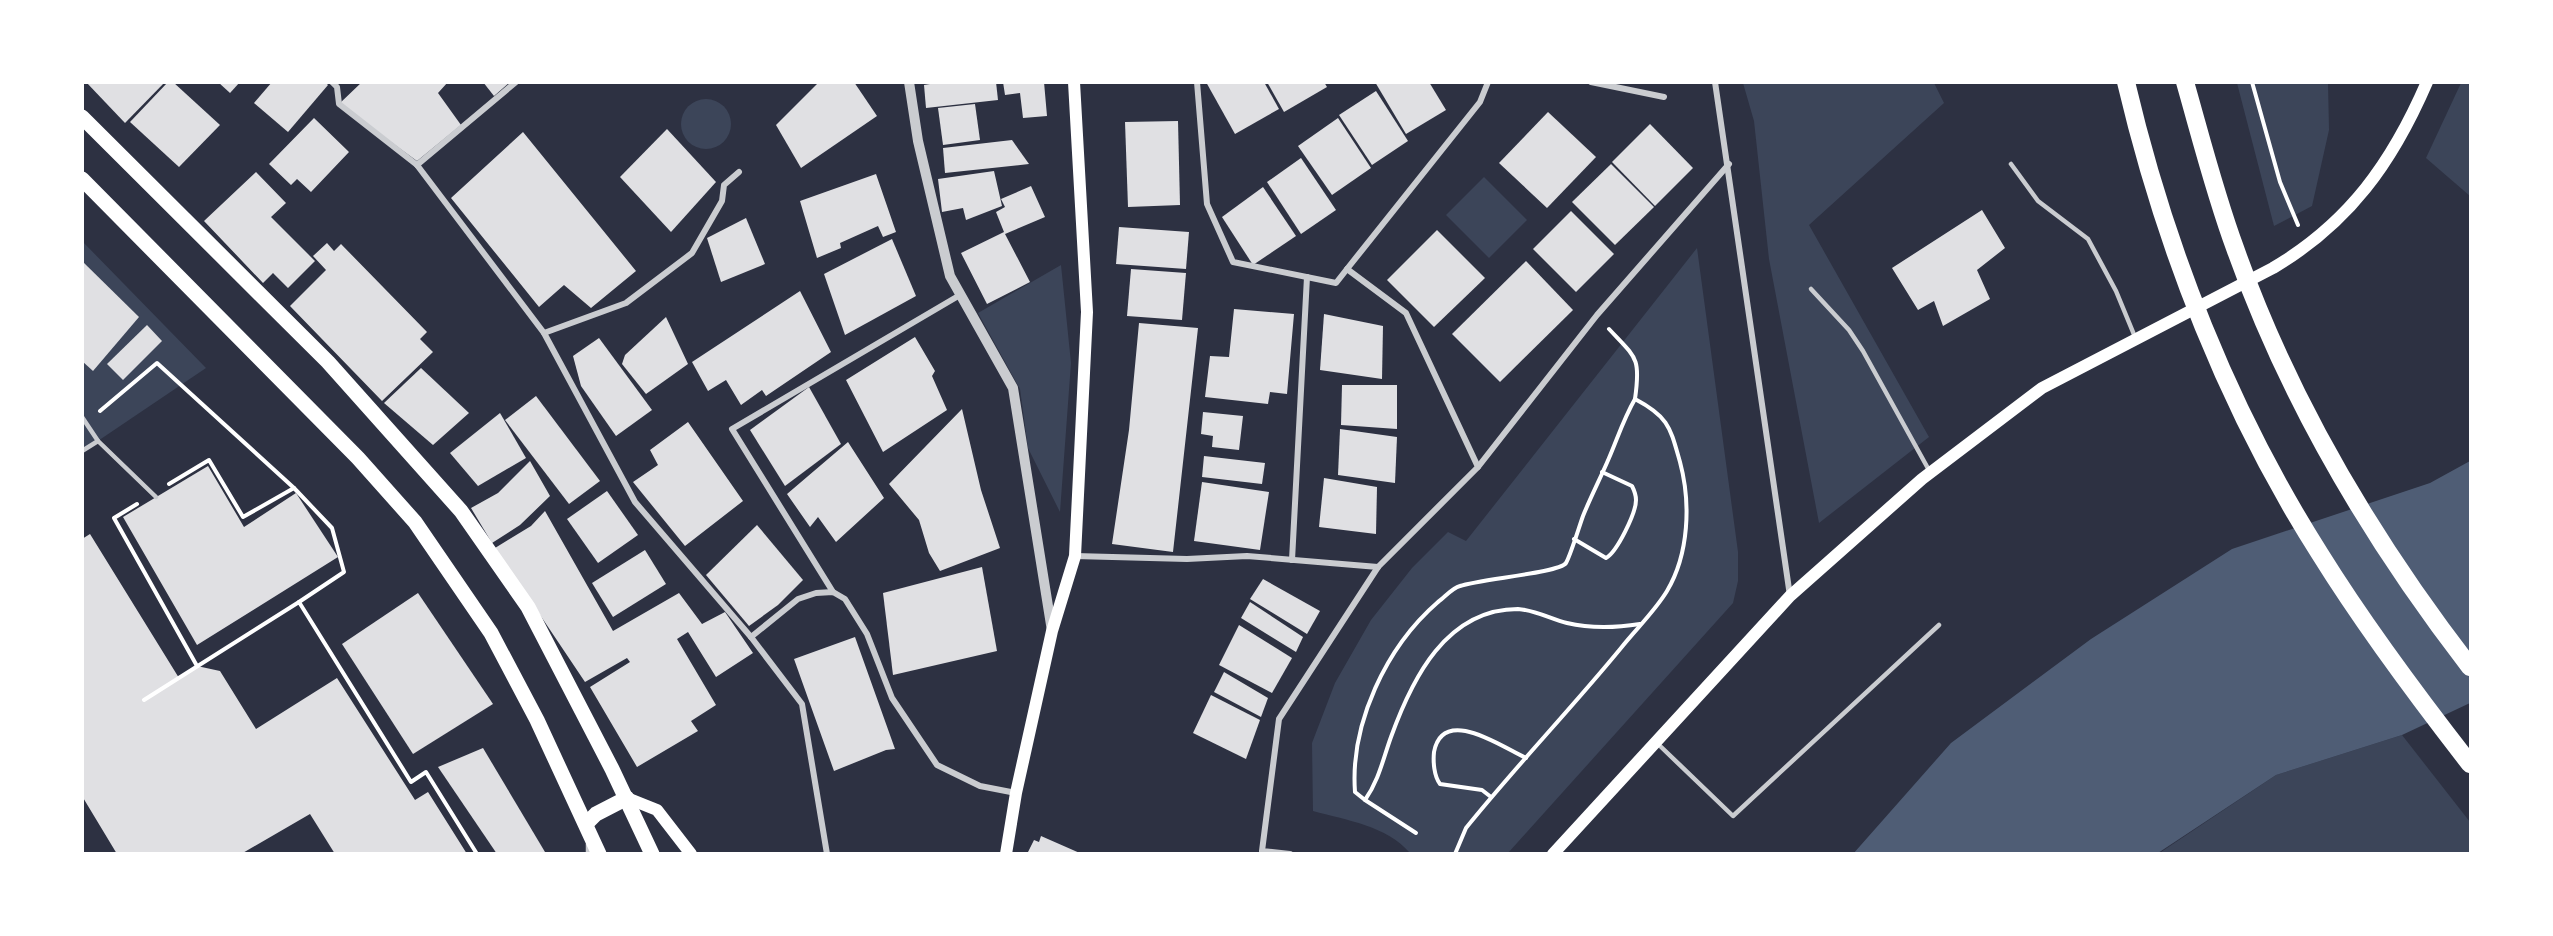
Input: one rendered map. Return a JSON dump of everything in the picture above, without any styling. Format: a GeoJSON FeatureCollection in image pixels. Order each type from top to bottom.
{"type":"FeatureCollection","features":[{"type":"Feature","properties":{"kind":"highway"},"geometry":{"type":"LineString","coordinates":[[2126,82],[2136,125],[2175,254],[2248,423],[2319,553],[2369,629],[2466,758]]}},
{"type":"Feature","properties":{"kind":"highway"},"geometry":{"type":"LineString","coordinates":[[2188,91],[2207,164],[2235,250],[2288,377],[2319,437],[2385,548],[2470,667]]}},
{"type":"Feature","properties":{"kind":"main road"},"geometry":{"type":"LineString","coordinates":[[1006,854],[1016,793],[1052,631],[1075,556],[1087,312],[1074,82]]}},
{"type":"Feature","properties":{"kind":"main road"},"geometry":{"type":"LineString","coordinates":[[1553,854],[1790,596],[1930,473],[2042,388],[2307,248],[2337,222],[2377,174],[2410,121],[2427,82]]}},
{"type":"Feature","properties":{"kind":"main road"},"geometry":{"type":"LineString","coordinates":[[82,117],[328,362],[461,511],[528,607],[627,798],[652,854]]}},
{"type":"Feature","properties":{"kind":"main road"},"geometry":{"type":"LineString","coordinates":[[82,179],[350,450],[415,522],[491,633],[587,824],[599,854]]}},
{"type":"Feature","properties":{"kind":"main road"},"geometry":{"type":"LineString","coordinates":[[587,824],[603,809],[627,798],[657,810],[692,854]]}},
{"type":"Feature","properties":{"kind":"street"},"geometry":{"type":"LineString","coordinates":[[417,165],[516,82]]}},
{"type":"Feature","properties":{"kind":"street"},"geometry":{"type":"LineString","coordinates":[[1197,82],[1207,204],[1233,262],[1336,283],[1480,102],[1488,82]]}},
{"type":"Feature","properties":{"kind":"street"},"geometry":{"type":"LineString","coordinates":[[1591,82],[1664,97]]}},
{"type":"Feature","properties":{"kind":"street"},"geometry":{"type":"LineString","coordinates":[[1715,82],[1729,164],[1773,494],[1790,596]]}},
{"type":"Feature","properties":{"kind":"street"},"geometry":{"type":"LineString","coordinates":[[909,83],[918,141],[950,276],[1013,388],[1052,631]]}},
{"type":"Feature","properties":{"kind":"street"},"geometry":{"type":"LineString","coordinates":[[337,84],[339,104],[417,165],[544,333],[635,502],[751,637],[802,704],[827,854]]}},
{"type":"Feature","properties":{"kind":"street"},"geometry":{"type":"LineString","coordinates":[[1290,854],[1261,852],[1279,719],[1378,567],[1478,467],[1597,315],[1729,164]]}},
{"type":"Feature","properties":{"kind":"street"},"geometry":{"type":"LineString","coordinates":[[544,333],[626,303],[692,253],[722,201],[724,184],[740,172]]}},
{"type":"Feature","properties":{"kind":"street"},"geometry":{"type":"LineString","coordinates":[[1347,269],[1406,313],[1478,467]]}},
{"type":"Feature","properties":{"kind":"street"},"geometry":{"type":"LineString","coordinates":[[1292,560],[1307,277]]}},
{"type":"Feature","properties":{"kind":"street"},"geometry":{"type":"LineString","coordinates":[[960,295],[732,429],[834,592],[845,599],[867,634],[892,698],[937,765],[980,786],[1016,793]]}},
{"type":"Feature","properties":{"kind":"street"},"geometry":{"type":"LineString","coordinates":[[1075,556],[1187,559],[1247,556],[1378,567]]}},
{"type":"Feature","properties":{"kind":"street"},"geometry":{"type":"LineString","coordinates":[[751,637],[798,599],[816,593],[834,592]]}},
{"type":"Feature","properties":{"kind":"lane"},"geometry":{"type":"LineString","coordinates":[[2011,164],[2038,201],[2088,239],[2116,291],[2136,340]]}},
{"type":"Feature","properties":{"kind":"lane"},"geometry":{"type":"LineString","coordinates":[[1811,289],[1849,330],[1863,351],[1930,473]]}},
{"type":"Feature","properties":{"kind":"lane"},"geometry":{"type":"LineString","coordinates":[[84,420],[98,441],[154,495]]}},
{"type":"Feature","properties":{"kind":"lane"},"geometry":{"type":"LineString","coordinates":[[82,451],[98,441]]}},
{"type":"Feature","properties":{"kind":"lane"},"geometry":{"type":"LineString","coordinates":[[1656,742],[1733,816],[1939,625]]}},
{"type":"Feature","properties":{"kind":"lane"},"geometry":{"type":"LineString","coordinates":[[587,824],[588,854]]}},
{"type":"Feature","properties":{"kind":"path"},"geometry":{"type":"LineString","coordinates":[[2252,82],[2280,182],[2307,248]]}},
{"type":"Feature","properties":{"kind":"path"},"geometry":{"type":"LineString","coordinates":[[1416,833],[1355,792],[1353,769],[1359,732],[1397,646],[1426,613],[1457,586],[1492,578],[1553,571],[1565,564],[1623,419],[1635,399],[1638,374],[1636,359],[1597,315]]}},
{"type":"Feature","properties":{"kind":"path"},"geometry":{"type":"LineString","coordinates":[[84,420],[157,363],[294,488],[332,528],[344,572],[144,700]]}},
{"type":"Feature","properties":{"kind":"path"},"geometry":{"type":"LineString","coordinates":[[1455,854],[1466,828],[1667,591],[1678,565],[1688,514],[1682,469],[1670,425],[1649,407],[1635,399]]}},
{"type":"Feature","properties":{"kind":"path"},"geometry":{"type":"LineString","coordinates":[[197,666],[114,518],[209,460],[243,517],[294,488]]}},
{"type":"Feature","properties":{"kind":"path"},"geometry":{"type":"LineString","coordinates":[[1574,539],[1606,558],[1613,555],[1629,522],[1636,499],[1632,486],[1602,471]]}},
{"type":"Feature","properties":{"kind":"path"},"geometry":{"type":"LineString","coordinates":[[299,602],[411,782],[426,772],[477,854]]}},
{"type":"Feature","properties":{"kind":"path"},"geometry":{"type":"LineString","coordinates":[[1365,800],[1384,764],[1409,688],[1442,642],[1459,627],[1493,613],[1519,609],[1566,623],[1595,627],[1640,624]]}},
{"type":"Feature","properties":{"kind":"path"},"geometry":{"type":"LineString","coordinates":[[1491,797],[1482,790],[1440,784],[1436,778],[1434,752],[1441,737],[1456,730],[1474,732],[1526,758]]}},
{"type":"Feature","properties":{"kind":"shaded area"},"geometry":{"type":"Polygon","coordinates":[[[1743,83],[1934,83],[1944,103],[1809,225],[1929,437],[1819,523],[1769,259],[1754,121],[1743,83]]]}},
{"type":"Feature","properties":{"kind":"shaded area"},"geometry":{"type":"Polygon","coordinates":[[[2237,83],[2328,83],[2329,130],[2312,206],[2274,226],[2237,83]]]}},
{"type":"Feature","properties":{"kind":"shaded area"},"geometry":{"type":"Polygon","coordinates":[[[2461,83],[2470,83],[2470,196],[2426,158],[2461,83]]]}},
{"type":"Feature","properties":{"kind":"shaded area"},"geometry":{"type":"Polygon","coordinates":[[[701,99],[711,99],[724,106],[731,119],[731,129],[724,142],[711,149],[701,149],[692,145],[685,138],[681,129],[681,119],[685,110],[692,103],[701,99]]]}},
{"type":"Feature","properties":{"kind":"shaded area"},"geometry":{"type":"Polygon","coordinates":[[[1484,177],[1527,220],[1489,258],[1446,215],[1484,177]]]}},
{"type":"Feature","properties":{"kind":"shaded area"},"geometry":{"type":"Polygon","coordinates":[[[82,241],[206,368],[83,451],[82,451],[82,241]]]}},
{"type":"Feature","properties":{"kind":"shaded area"},"geometry":{"type":"Polygon","coordinates":[[[1697,248],[1738,552],[1738,581],[1733,603],[1508,853],[1410,853],[1390,836],[1378,830],[1313,811],[1312,743],[1335,683],[1371,620],[1412,568],[1448,532],[1466,541],[1697,248]]]}},
{"type":"Feature","properties":{"kind":"shaded area"},"geometry":{"type":"Polygon","coordinates":[[[1061,265],[1071,363],[1060,512],[1028,448],[1020,389],[978,313],[1061,265]]]}},
{"type":"Feature","properties":{"kind":"shaded area"},"geometry":{"type":"Polygon","coordinates":[[[2470,461],[2470,703],[2402,735],[2276,775],[2158,853],[1853,854],[1951,743],[2091,639],[2232,549],[2430,483],[2470,461]]]}},
{"type":"Feature","properties":{"kind":"shaded area"},"geometry":{"type":"Polygon","coordinates":[[[2402,735],[2470,822],[2470,853],[2158,854],[2276,775],[2402,735]]]}},
{"type":"Feature","properties":{"kind":"building"},"geometry":{"type":"Polygon","coordinates":[[[86,82],[165,82],[125,123],[86,82]]]}},
{"type":"Feature","properties":{"kind":"building"},"geometry":{"type":"Polygon","coordinates":[[[168,82],[173,82],[220,125],[179,167],[130,122],[168,82]]]}},
{"type":"Feature","properties":{"kind":"building"},"geometry":{"type":"Polygon","coordinates":[[[218,82],[240,82],[230,93],[218,82]]]}},
{"type":"Feature","properties":{"kind":"building"},"geometry":{"type":"Polygon","coordinates":[[[272,82],[325,82],[328,85],[288,132],[254,103],[272,82]]]}},
{"type":"Feature","properties":{"kind":"building"},"geometry":{"type":"Polygon","coordinates":[[[362,82],[448,82],[438,93],[461,125],[417,161],[339,104],[362,82]]]}},
{"type":"Feature","properties":{"kind":"building"},"geometry":{"type":"Polygon","coordinates":[[[483,82],[510,82],[494,96],[483,82]]]}},
{"type":"Feature","properties":{"kind":"building"},"geometry":{"type":"Polygon","coordinates":[[[819,82],[854,82],[877,116],[801,168],[776,125],[819,82]]]}},
{"type":"Feature","properties":{"kind":"building"},"geometry":{"type":"Polygon","coordinates":[[[942,82],[996,82],[998,100],[926,108],[924,85],[942,82]]]}},
{"type":"Feature","properties":{"kind":"building"},"geometry":{"type":"Polygon","coordinates":[[[1003,82],[1044,82],[1047,116],[1023,118],[1020,93],[1005,95],[1003,82]]]}},
{"type":"Feature","properties":{"kind":"building"},"geometry":{"type":"Polygon","coordinates":[[[1206,82],[1264,82],[1279,109],[1235,134],[1206,82]]]}},
{"type":"Feature","properties":{"kind":"building"},"geometry":{"type":"Polygon","coordinates":[[[1267,82],[1324,82],[1327,87],[1284,112],[1267,82]]]}},
{"type":"Feature","properties":{"kind":"building"},"geometry":{"type":"Polygon","coordinates":[[[1375,82],[1429,82],[1446,110],[1406,134],[1375,82]]]}},
{"type":"Feature","properties":{"kind":"building"},"geometry":{"type":"Polygon","coordinates":[[[1376,91],[1408,141],[1372,165],[1339,115],[1376,91]]]}},
{"type":"Feature","properties":{"kind":"building"},"geometry":{"type":"Polygon","coordinates":[[[975,104],[980,140],[943,145],[938,108],[975,104]]]}},
{"type":"Feature","properties":{"kind":"building"},"geometry":{"type":"Polygon","coordinates":[[[1548,112],[1596,157],[1547,208],[1499,163],[1548,112]]]}},
{"type":"Feature","properties":{"kind":"building"},"geometry":{"type":"Polygon","coordinates":[[[314,118],[349,152],[311,192],[297,179],[291,185],[269,164],[314,118]]]}},
{"type":"Feature","properties":{"kind":"building"},"geometry":{"type":"Polygon","coordinates":[[[1338,118],[1371,168],[1332,195],[1298,146],[1338,118]]]}},
{"type":"Feature","properties":{"kind":"building"},"geometry":{"type":"Polygon","coordinates":[[[1178,121],[1180,205],[1128,207],[1125,122],[1178,121]]]}},
{"type":"Feature","properties":{"kind":"building"},"geometry":{"type":"Polygon","coordinates":[[[1650,124],[1693,168],[1655,206],[1612,162],[1650,124]]]}},
{"type":"Feature","properties":{"kind":"building"},"geometry":{"type":"Polygon","coordinates":[[[667,129],[716,182],[671,232],[620,177],[667,129]]]}},
{"type":"Feature","properties":{"kind":"building"},"geometry":{"type":"Polygon","coordinates":[[[523,132],[636,271],[591,308],[564,285],[539,307],[451,198],[523,132]]]}},
{"type":"Feature","properties":{"kind":"building"},"geometry":{"type":"Polygon","coordinates":[[[1012,140],[1029,164],[945,173],[943,148],[1012,140]]]}},
{"type":"Feature","properties":{"kind":"building"},"geometry":{"type":"Polygon","coordinates":[[[1301,158],[1336,210],[1301,234],[1267,182],[1301,158]]]}},
{"type":"Feature","properties":{"kind":"building"},"geometry":{"type":"Polygon","coordinates":[[[1611,164],[1654,207],[1615,245],[1572,202],[1611,164]]]}},
{"type":"Feature","properties":{"kind":"building"},"geometry":{"type":"Polygon","coordinates":[[[994,171],[1002,206],[966,220],[963,208],[942,212],[938,179],[994,171]]]}},
{"type":"Feature","properties":{"kind":"building"},"geometry":{"type":"Polygon","coordinates":[[[256,172],[286,203],[271,217],[315,261],[288,288],[273,273],[263,283],[204,221],[256,172]]]}},
{"type":"Feature","properties":{"kind":"building"},"geometry":{"type":"Polygon","coordinates":[[[876,174],[896,232],[883,237],[878,226],[840,243],[841,248],[817,258],[800,201],[876,174]]]}},
{"type":"Feature","properties":{"kind":"building"},"geometry":{"type":"Polygon","coordinates":[[[1031,186],[1045,217],[1005,234],[1030,282],[987,304],[961,253],[1004,232],[996,212],[1005,207],[1001,199],[1031,186]]]}},
{"type":"Feature","properties":{"kind":"building"},"geometry":{"type":"Polygon","coordinates":[[[1263,187],[1296,236],[1253,265],[1222,217],[1263,187]]]}},
{"type":"Feature","properties":{"kind":"building"},"geometry":{"type":"Polygon","coordinates":[[[1982,210],[2005,248],[1977,270],[1990,299],[1943,326],[1934,301],[1918,310],[1892,268],[1982,210]]]}},
{"type":"Feature","properties":{"kind":"building"},"geometry":{"type":"Polygon","coordinates":[[[1571,211],[1614,254],[1576,292],[1533,249],[1571,211]]]}},
{"type":"Feature","properties":{"kind":"building"},"geometry":{"type":"Polygon","coordinates":[[[746,218],[765,264],[721,282],[707,238],[746,218]]]}},
{"type":"Feature","properties":{"kind":"building"},"geometry":{"type":"Polygon","coordinates":[[[1119,227],[1189,232],[1186,269],[1116,264],[1119,227]]]}},
{"type":"Feature","properties":{"kind":"building"},"geometry":{"type":"Polygon","coordinates":[[[1437,230],[1485,278],[1434,327],[1387,280],[1437,230]]]}},
{"type":"Feature","properties":{"kind":"building"},"geometry":{"type":"Polygon","coordinates":[[[892,239],[916,296],[845,335],[824,274],[892,239]]]}},
{"type":"Feature","properties":{"kind":"building"},"geometry":{"type":"Polygon","coordinates":[[[327,243],[334,251],[341,244],[427,332],[420,339],[433,352],[382,401],[290,306],[326,270],[313,256],[327,243]]]}},
{"type":"Feature","properties":{"kind":"building"},"geometry":{"type":"Polygon","coordinates":[[[82,261],[139,317],[93,371],[82,361],[82,261]]]}},
{"type":"Feature","properties":{"kind":"building"},"geometry":{"type":"Polygon","coordinates":[[[1526,261],[1573,310],[1500,382],[1452,334],[1526,261]]]}},
{"type":"Feature","properties":{"kind":"building"},"geometry":{"type":"Polygon","coordinates":[[[1131,269],[1186,273],[1182,320],[1127,316],[1131,269]]]}},
{"type":"Feature","properties":{"kind":"building"},"geometry":{"type":"Polygon","coordinates":[[[800,291],[831,352],[766,396],[762,390],[741,405],[726,380],[708,391],[692,362],[800,291]]]}},
{"type":"Feature","properties":{"kind":"building"},"geometry":{"type":"Polygon","coordinates":[[[1234,309],[1294,314],[1287,394],[1270,392],[1268,404],[1205,397],[1210,356],[1229,357],[1234,309]]]}},
{"type":"Feature","properties":{"kind":"building"},"geometry":{"type":"Polygon","coordinates":[[[1324,314],[1383,326],[1382,379],[1320,370],[1324,314]]]}},
{"type":"Feature","properties":{"kind":"building"},"geometry":{"type":"Polygon","coordinates":[[[666,317],[688,364],[646,394],[622,364],[625,355],[666,317]]]}},
{"type":"Feature","properties":{"kind":"building"},"geometry":{"type":"Polygon","coordinates":[[[1139,323],[1198,328],[1173,552],[1112,544],[1129,430],[1139,323]]]}},
{"type":"Feature","properties":{"kind":"building"},"geometry":{"type":"Polygon","coordinates":[[[147,325],[162,341],[123,380],[107,364],[147,325]]]}},
{"type":"Feature","properties":{"kind":"building"},"geometry":{"type":"Polygon","coordinates":[[[915,337],[935,371],[932,376],[947,410],[883,452],[846,380],[915,337]]]}},
{"type":"Feature","properties":{"kind":"building"},"geometry":{"type":"Polygon","coordinates":[[[599,338],[652,410],[616,436],[581,386],[573,356],[599,338]]]}},
{"type":"Feature","properties":{"kind":"building"},"geometry":{"type":"Polygon","coordinates":[[[421,368],[469,413],[433,445],[384,403],[421,368]]]}},
{"type":"Feature","properties":{"kind":"building"},"geometry":{"type":"Polygon","coordinates":[[[1342,385],[1397,385],[1397,429],[1341,425],[1342,385]]]}},
{"type":"Feature","properties":{"kind":"building"},"geometry":{"type":"Polygon","coordinates":[[[809,387],[841,444],[785,486],[750,430],[809,387]]]}},
{"type":"Feature","properties":{"kind":"building"},"geometry":{"type":"Polygon","coordinates":[[[536,396],[600,481],[569,504],[505,420],[536,396]]]}},
{"type":"Feature","properties":{"kind":"building"},"geometry":{"type":"Polygon","coordinates":[[[962,409],[981,490],[1000,548],[940,571],[929,553],[919,520],[889,484],[962,409]]]}},
{"type":"Feature","properties":{"kind":"building"},"geometry":{"type":"Polygon","coordinates":[[[1203,412],[1243,416],[1239,450],[1212,447],[1213,436],[1201,434],[1203,412]]]}},
{"type":"Feature","properties":{"kind":"building"},"geometry":{"type":"Polygon","coordinates":[[[500,413],[526,458],[478,486],[450,453],[500,413]]]}},
{"type":"Feature","properties":{"kind":"building"},"geometry":{"type":"Polygon","coordinates":[[[688,422],[743,501],[685,546],[633,482],[658,465],[650,450],[688,422]]]}},
{"type":"Feature","properties":{"kind":"building"},"geometry":{"type":"Polygon","coordinates":[[[1340,429],[1397,437],[1395,483],[1338,475],[1340,429]]]}},
{"type":"Feature","properties":{"kind":"building"},"geometry":{"type":"Polygon","coordinates":[[[848,442],[884,498],[836,542],[818,517],[810,527],[787,494],[848,442]]]}},
{"type":"Feature","properties":{"kind":"building"},"geometry":{"type":"Polygon","coordinates":[[[1204,456],[1265,463],[1262,484],[1202,477],[1204,456]]]}},
{"type":"Feature","properties":{"kind":"building"},"geometry":{"type":"Polygon","coordinates":[[[530,461],[550,496],[520,525],[492,543],[471,508],[498,493],[530,461]]]}},
{"type":"Feature","properties":{"kind":"building"},"geometry":{"type":"Polygon","coordinates":[[[208,466],[244,527],[296,493],[338,557],[197,645],[123,517],[208,466]]]}},
{"type":"Feature","properties":{"kind":"building"},"geometry":{"type":"Polygon","coordinates":[[[1324,478],[1377,487],[1376,534],[1319,527],[1324,478]]]}},
{"type":"Feature","properties":{"kind":"building"},"geometry":{"type":"Polygon","coordinates":[[[1202,482],[1269,492],[1260,550],[1194,541],[1202,482]]]}},
{"type":"Feature","properties":{"kind":"building"},"geometry":{"type":"Polygon","coordinates":[[[607,491],[638,535],[598,563],[567,519],[607,491]]]}},
{"type":"Feature","properties":{"kind":"building"},"geometry":{"type":"Polygon","coordinates":[[[545,511],[613,631],[679,593],[702,624],[725,612],[753,653],[716,677],[688,632],[677,639],[716,705],[691,721],[698,731],[637,767],[590,687],[630,662],[627,658],[585,682],[495,548],[531,526],[545,511]]]}},
{"type":"Feature","properties":{"kind":"building"},"geometry":{"type":"Polygon","coordinates":[[[757,525],[803,580],[778,605],[749,626],[706,575],[757,525]]]}},
{"type":"Feature","properties":{"kind":"building"},"geometry":{"type":"Polygon","coordinates":[[[90,534],[179,678],[197,666],[220,671],[256,729],[337,678],[415,800],[428,792],[467,854],[335,854],[310,814],[241,854],[117,854],[82,796],[82,539],[90,534]]]}},
{"type":"Feature","properties":{"kind":"building"},"geometry":{"type":"Polygon","coordinates":[[[645,550],[666,584],[613,617],[592,583],[645,550]]]}},
{"type":"Feature","properties":{"kind":"building"},"geometry":{"type":"Polygon","coordinates":[[[982,567],[997,651],[893,675],[883,593],[982,567]]]}},
{"type":"Feature","properties":{"kind":"building"},"geometry":{"type":"Polygon","coordinates":[[[1263,579],[1320,611],[1307,634],[1250,599],[1263,579]]]}},
{"type":"Feature","properties":{"kind":"building"},"geometry":{"type":"Polygon","coordinates":[[[418,593],[493,704],[413,754],[342,644],[418,593]]]}},
{"type":"Feature","properties":{"kind":"building"},"geometry":{"type":"Polygon","coordinates":[[[1250,602],[1303,637],[1296,652],[1241,618],[1250,602]]]}},
{"type":"Feature","properties":{"kind":"building"},"geometry":{"type":"Polygon","coordinates":[[[1239,625],[1292,658],[1272,693],[1219,665],[1239,625]]]}},
{"type":"Feature","properties":{"kind":"building"},"geometry":{"type":"Polygon","coordinates":[[[855,637],[895,749],[886,750],[834,771],[794,659],[855,637]]]}},
{"type":"Feature","properties":{"kind":"building"},"geometry":{"type":"Polygon","coordinates":[[[1224,672],[1268,698],[1261,717],[1214,692],[1224,672]]]}},
{"type":"Feature","properties":{"kind":"building"},"geometry":{"type":"Polygon","coordinates":[[[1211,695],[1260,720],[1246,759],[1193,733],[1211,695]]]}},
{"type":"Feature","properties":{"kind":"building"},"geometry":{"type":"Polygon","coordinates":[[[483,748],[545,852],[497,854],[438,767],[483,748]]]}},
{"type":"Feature","properties":{"kind":"building"},"geometry":{"type":"Polygon","coordinates":[[[1041,836],[1082,854],[1028,852],[1034,840],[1039,842],[1041,836]]]}}]}
